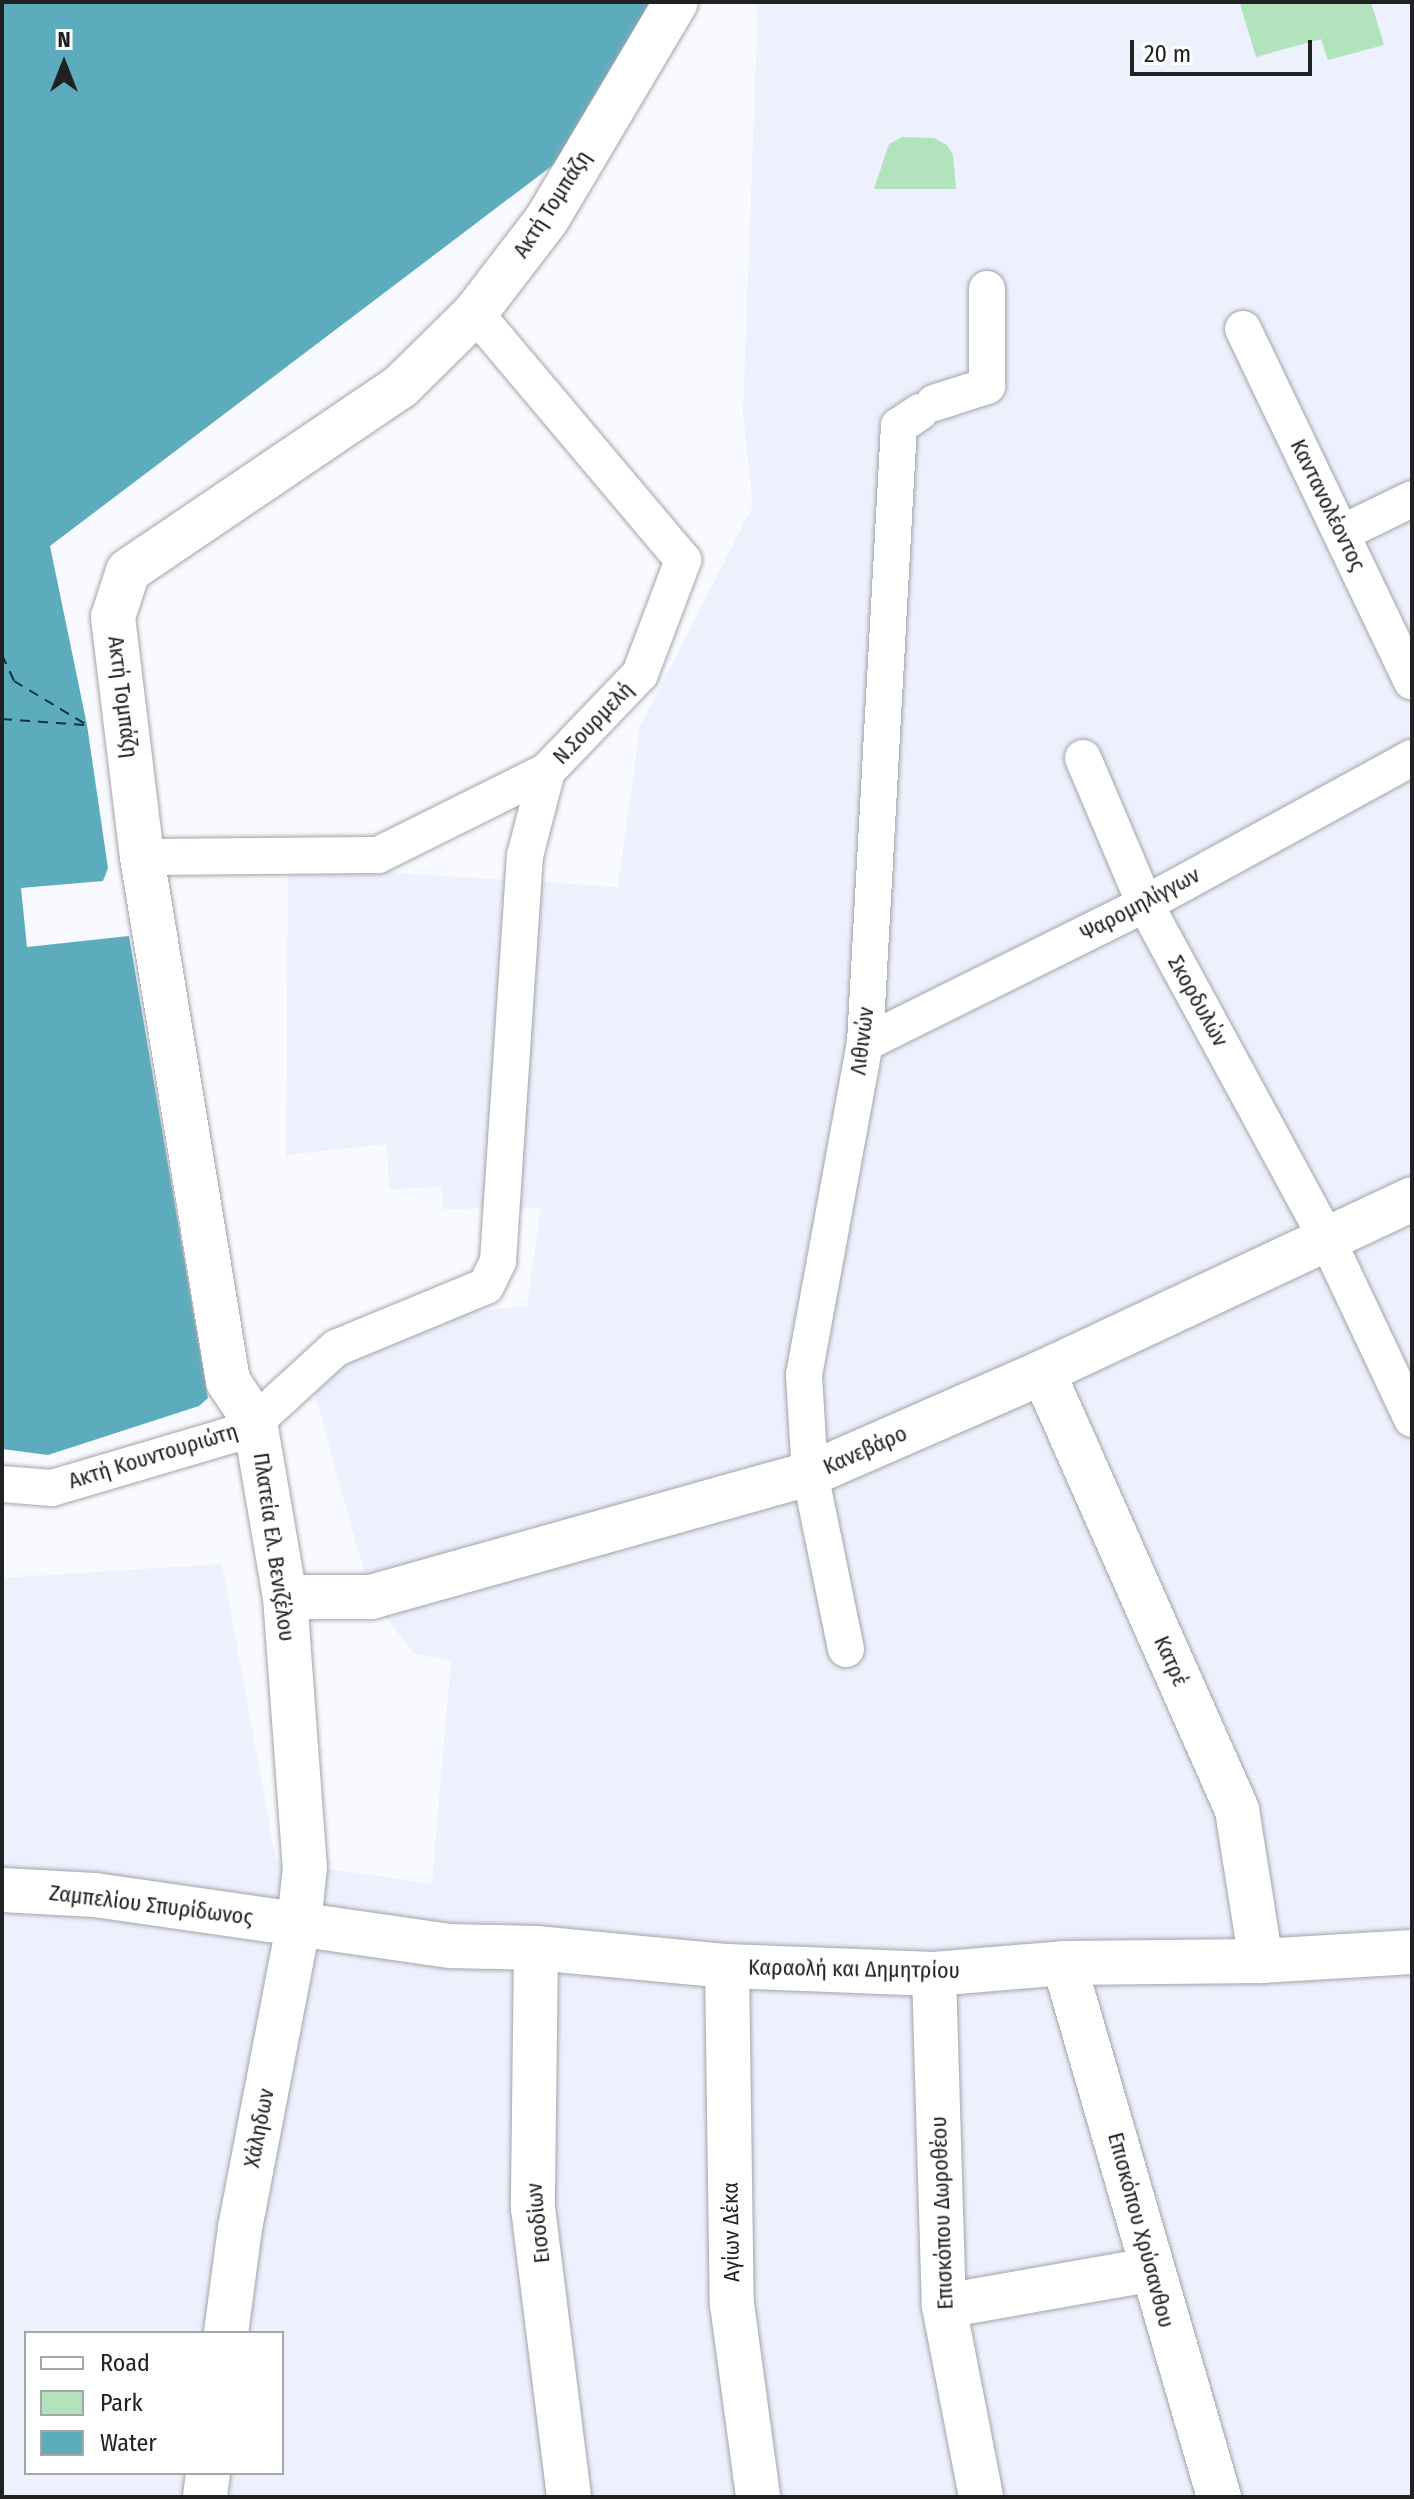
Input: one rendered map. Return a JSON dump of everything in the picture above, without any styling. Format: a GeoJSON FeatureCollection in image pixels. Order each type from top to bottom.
{"type":"FeatureCollection","features":[{"type":"Feature","properties":{"kind":"street","name":"Ακτή Τομπάζη"},"geometry":{"type":"LineString","coordinates":[[255,1422],[228,1381],[142,857],[113,617],[128,571],[400,387],[475,313],[547,219],[676,2]]}},
{"type":"Feature","properties":{"kind":"street","name":"Κανεβάρο"},"geometry":{"type":"LineString","coordinates":[[285,1597],[371,1597],[810,1474],[1043,1372],[1412,1199]]}},
{"type":"Feature","properties":{"kind":"street","name":"Κατρέ"},"geometry":{"type":"LineString","coordinates":[[1043,1372],[1237,1810],[1261,1961]]}},
{"type":"Feature","properties":{"kind":"street","name":"Πλατεία Ελ. Βενιζέλου"},"geometry":{"type":"LineString","coordinates":[[255,1422],[285,1597],[305,1867],[299,1923]]}},
{"type":"Feature","properties":{"kind":"street","name":"Ζαμπελίου Σπυρίδωνος"},"geometry":{"type":"LineString","coordinates":[[2,1890],[95,1895],[299,1923]]}},
{"type":"Feature","properties":{"kind":"street","name":"Καραολή και Δημητρίου"},"geometry":{"type":"LineString","coordinates":[[299,1923],[451,1946],[536,1948],[727,1966],[934,1974],[1064,1963],[1411,1958]]}},
{"type":"Feature","properties":{"kind":"street","name":"Χάληδων"},"geometry":{"type":"LineString","coordinates":[[226,2331],[240,2228],[299,1923]]}},
{"type":"Feature","properties":{"kind":"street","name":"Εισοδίων"},"geometry":{"type":"LineString","coordinates":[[536,1948],[533,2208],[569,2497]]}},
{"type":"Feature","properties":{"kind":"street","name":"Επισκόπου Χρύσανθου"},"geometry":{"type":"LineString","coordinates":[[1064,1963],[1102,2086],[1149,2270],[1219,2497]]}},
{"type":"Feature","properties":{"kind":"street","name":"Αγίων Δέκα"},"geometry":{"type":"LineString","coordinates":[[727,1966],[732,2304],[758,2497]]}},
{"type":"Feature","properties":{"kind":"street","name":"Επισκόπου Δωροθέου"},"geometry":{"type":"LineString","coordinates":[[934,1974],[944,2306],[981,2497]]}},
{"type":"Feature","properties":{"kind":"street"},"geometry":{"type":"LineString","coordinates":[[944,2306],[1149,2270]]}},
{"type":"Feature","properties":{"kind":"street"},"geometry":{"type":"LineString","coordinates":[[205,2497],[208,2475]]}},
{"type":"Feature","properties":{"kind":"lane","name":"Λιθινών"},"geometry":{"type":"LineString","coordinates":[[846,1649],[810,1474],[804,1375],[865,1043],[918,414],[987,386],[987,289]]}},
{"type":"Feature","properties":{"kind":"lane","name":"Ν.Σουρμελή"},"geometry":{"type":"LineString","coordinates":[[469,1294],[486,1286],[498,1261],[525,856],[547,771],[640,674],[683,560],[475,313]]}},
{"type":"Feature","properties":{"kind":"lane","name":"Καντανολέοντος"},"geometry":{"type":"LineString","coordinates":[[1243,329],[1412,682]]}},
{"type":"Feature","properties":{"kind":"lane"},"geometry":{"type":"LineString","coordinates":[[1342,533],[1412,499]]}},
{"type":"Feature","properties":{"kind":"lane","name":"Σκορδυλών"},"geometry":{"type":"LineString","coordinates":[[1083,758],[1145,904],[1327,1239],[1412,1419]]}},
{"type":"Feature","properties":{"kind":"lane","name":"Ψαρομηλίγγων"},"geometry":{"type":"LineString","coordinates":[[865,1043],[1145,904],[1412,758]]}},
{"type":"Feature","properties":{"kind":"lane"},"geometry":{"type":"LineString","coordinates":[[142,857],[378,855],[547,771]]}},
{"type":"Feature","properties":{"kind":"lane","name":"Πλατεία Ελ. Βενιζέλου"},"geometry":{"type":"LineString","coordinates":[[255,1422],[336,1348],[469,1294]]}},
{"type":"Feature","properties":{"kind":"lane","name":"Ακτή Κουντουριώτη"},"geometry":{"type":"LineString","coordinates":[[2,1484],[52,1488],[213,1441],[255,1422]]}},
{"type":"Feature","properties":{"kind":"shaded area"},"geometry":{"type":"Polygon","coordinates":[[[762,2],[1412,2],[1412,2497],[2,2497],[2,1578],[222,1564],[276,1861],[432,1884],[451,1661],[413,1653],[371,1597],[307,1366],[472,1312],[527,1306],[541,1208],[443,1209],[441,1187],[389,1189],[387,1144],[286,1155],[288,866],[618,887],[640,727],[753,506],[743,413],[758,7],[762,2]]]}},
{"type":"Feature","properties":{"kind":"green space"},"geometry":{"type":"Polygon","coordinates":[[[1371,2],[1384,45],[1328,60],[1321,39],[1256,57],[1240,4],[1371,2]]]}},
{"type":"Feature","properties":{"kind":"green space"},"geometry":{"type":"Polygon","coordinates":[[[902,137],[934,138],[947,145],[953,155],[956,189],[874,189],[889,144],[902,137]]]}},
{"type":"Feature","properties":{"kind":"water"},"geometry":{"type":"Polygon","coordinates":[[[2,2],[651,2],[561,159],[50,546],[87,725],[108,868],[103,881],[21,888],[27,947],[129,936],[208,1398],[199,1406],[48,1455],[2,1449],[2,2]]]}},
{"type":"Feature","properties":{"kind":"ferry route"},"geometry":{"type":"LineString","coordinates":[[2,655],[14,681],[87,725]]}},
{"type":"Feature","properties":{"kind":"ferry route"},"geometry":{"type":"LineString","coordinates":[[2,719],[85,725]]}}]}
